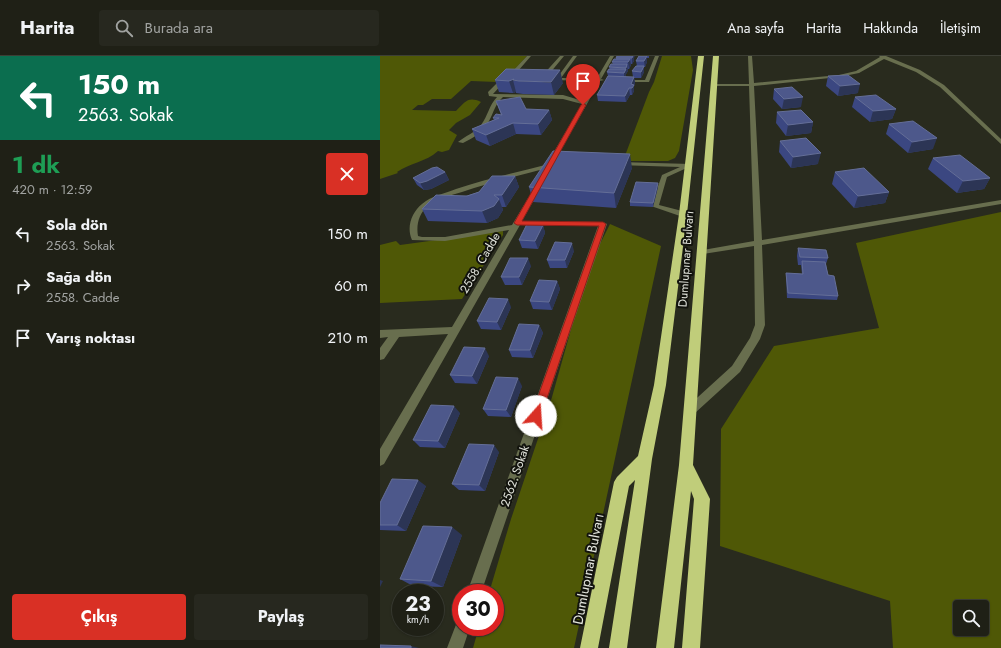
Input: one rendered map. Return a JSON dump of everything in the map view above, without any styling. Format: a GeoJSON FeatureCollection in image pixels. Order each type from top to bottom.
{"type":"FeatureCollection","features":[{"type":"Feature","properties":{"kind":"highway","name":"Dumlupınar Bulvarı"},"geometry":{"type":"LineString","coordinates":[[618,648],[646,459],[660,385],[689,166],[699,58]]}},
{"type":"Feature","properties":{"kind":"highway","name":"Dumlupınar Bulvarı"},"geometry":{"type":"LineString","coordinates":[[665,648],[691,410],[714,85],[718,58]]}},
{"type":"Feature","properties":{"kind":"highway","name":"Dumlupınar Bulvarı"},"geometry":{"type":"LineString","coordinates":[[589,648],[622,482],[646,459]]}},
{"type":"Feature","properties":{"kind":"highway"},"geometry":{"type":"LineString","coordinates":[[686,465],[702,499],[691,648]]}},
{"type":"Feature","properties":{"kind":"street"},"geometry":{"type":"LineString","coordinates":[[529,56],[508,78],[503,80],[490,93],[494,96],[563,97],[584,103]]}},
{"type":"Feature","properties":{"kind":"street"},"geometry":{"type":"LineString","coordinates":[[543,78],[562,56]]}},
{"type":"Feature","properties":{"kind":"street"},"geometry":{"type":"LineString","coordinates":[[558,79],[575,56]]}},
{"type":"Feature","properties":{"kind":"street","name":"2558. Cadde"},"geometry":{"type":"LineString","coordinates":[[380,460],[552,164],[584,103],[601,80],[612,56]]}},
{"type":"Feature","properties":{"kind":"street"},"geometry":{"type":"LineString","coordinates":[[619,81],[647,81],[657,56]]}},
{"type":"Feature","properties":{"kind":"street"},"geometry":{"type":"LineString","coordinates":[[691,410],[736,369],[755,339],[760,325],[750,56]]}},
{"type":"Feature","properties":{"kind":"street"},"geometry":{"type":"LineString","coordinates":[[714,85],[751,85],[846,75],[862,70],[883,57],[923,73],[942,86],[1001,142]]}},
{"type":"Feature","properties":{"kind":"street"},"geometry":{"type":"LineString","coordinates":[[508,78],[516,78]]}},
{"type":"Feature","properties":{"kind":"street"},"geometry":{"type":"LineString","coordinates":[[536,78],[601,80]]}},
{"type":"Feature","properties":{"kind":"street"},"geometry":{"type":"LineString","coordinates":[[461,142],[480,129],[487,120],[492,105],[501,96]]}},
{"type":"Feature","properties":{"kind":"street"},"geometry":{"type":"LineString","coordinates":[[516,225],[438,239],[418,239],[415,238],[413,233],[414,224],[422,206],[431,201],[485,182],[552,164]]}},
{"type":"Feature","properties":{"kind":"street"},"geometry":{"type":"LineString","coordinates":[[612,164],[689,166]]}},
{"type":"Feature","properties":{"kind":"street"},"geometry":{"type":"LineString","coordinates":[[683,214],[655,206],[664,176],[689,166]]}},
{"type":"Feature","properties":{"kind":"street"},"geometry":{"type":"LineString","coordinates":[[703,252],[1001,202]]}},
{"type":"Feature","properties":{"kind":"street","name":"2562. Sokak"},"geometry":{"type":"LineString","coordinates":[[477,584],[603,224],[516,225]]}},
{"type":"Feature","properties":{"kind":"street"},"geometry":{"type":"LineString","coordinates":[[380,334],[455,330]]}},
{"type":"Feature","properties":{"kind":"street"},"geometry":{"type":"LineString","coordinates":[[380,356],[396,333]]}},
{"type":"Feature","properties":{"kind":"street"},"geometry":{"type":"LineString","coordinates":[[455,648],[459,636]]}},
{"type":"Feature","properties":{"kind":"green space"},"geometry":{"type":"Polygon","coordinates":[[[380,56],[527,56],[507,77],[497,82],[471,81],[451,99],[432,99],[423,105],[418,105],[412,110],[456,111],[467,101],[477,100],[481,102],[470,115],[456,123],[449,130],[457,135],[449,150],[442,152],[438,151],[428,158],[402,169],[397,172],[398,173],[380,179],[380,56]]]}},
{"type":"Feature","properties":{"kind":"green space"},"geometry":{"type":"Polygon","coordinates":[[[662,56],[691,56],[693,70],[679,151],[675,158],[668,161],[623,161],[654,82],[662,56]]]}},
{"type":"Feature","properties":{"kind":"green space"},"geometry":{"type":"Polygon","coordinates":[[[1001,212],[1001,648],[893,648],[890,601],[720,546],[721,429],[774,346],[879,328],[856,243],[1001,212]]]}},
{"type":"Feature","properties":{"kind":"green space"},"geometry":{"type":"Polygon","coordinates":[[[610,224],[661,246],[574,648],[473,648],[476,636],[504,636],[504,584],[492,584],[511,519],[552,397],[577,308],[596,252],[610,224]]]}},
{"type":"Feature","properties":{"kind":"green space"},"geometry":{"type":"Polygon","coordinates":[[[503,231],[503,235],[462,299],[380,303],[380,245],[396,241],[400,245],[503,231]]]}},
{"type":"Feature","properties":{"kind":"building"},"geometry":{"type":"Polygon","coordinates":[[[617,56],[633,56],[632,58],[616,58],[617,56]]]}},
{"type":"Feature","properties":{"kind":"building"},"geometry":{"type":"Polygon","coordinates":[[[639,56],[647,56],[644,61],[636,61],[639,56]]]}},
{"type":"Feature","properties":{"kind":"building"},"geometry":{"type":"Polygon","coordinates":[[[614,59],[630,59],[628,62],[612,62],[614,59]]]}},
{"type":"Feature","properties":{"kind":"building"},"geometry":{"type":"Polygon","coordinates":[[[611,64],[627,64],[626,68],[609,67],[611,64]]]}},
{"type":"Feature","properties":{"kind":"building"},"geometry":{"type":"Polygon","coordinates":[[[636,66],[644,66],[641,72],[632,71],[636,66]]]}},
{"type":"Feature","properties":{"kind":"building"},"geometry":{"type":"Polygon","coordinates":[[[506,69],[560,70],[551,82],[519,81],[513,80],[514,79],[509,81],[495,80],[506,69]]]}},
{"type":"Feature","properties":{"kind":"building"},"geometry":{"type":"Polygon","coordinates":[[[609,69],[626,69],[624,73],[607,72],[609,69]]]}},
{"type":"Feature","properties":{"kind":"building"},"geometry":{"type":"Polygon","coordinates":[[[848,75],[860,84],[840,86],[828,76],[848,75]]]}},
{"type":"Feature","properties":{"kind":"building"},"geometry":{"type":"Polygon","coordinates":[[[608,76],[634,77],[631,84],[634,85],[632,88],[629,88],[625,96],[597,95],[608,76]]]}},
{"type":"Feature","properties":{"kind":"building"},"geometry":{"type":"Polygon","coordinates":[[[792,87],[803,97],[784,99],[774,89],[792,87]]]}},
{"type":"Feature","properties":{"kind":"building"},"geometry":{"type":"Polygon","coordinates":[[[876,95],[896,109],[873,111],[855,97],[876,95]]]}},
{"type":"Feature","properties":{"kind":"building"},"geometry":{"type":"Polygon","coordinates":[[[520,97],[526,109],[549,110],[538,124],[513,123],[486,135],[472,129],[499,118],[493,118],[496,114],[502,115],[496,101],[520,97]]]}},
{"type":"Feature","properties":{"kind":"building"},"geometry":{"type":"Polygon","coordinates":[[[801,110],[813,122],[788,125],[777,112],[801,110]]]}},
{"type":"Feature","properties":{"kind":"building"},"geometry":{"type":"Polygon","coordinates":[[[913,121],[937,138],[912,142],[889,124],[913,121]]]}},
{"type":"Feature","properties":{"kind":"building"},"geometry":{"type":"Polygon","coordinates":[[[806,138],[821,153],[793,157],[780,141],[806,138]]]}},
{"type":"Feature","properties":{"kind":"building"},"geometry":{"type":"Polygon","coordinates":[[[553,151],[630,154],[614,193],[529,187],[553,151]]]}},
{"type":"Feature","properties":{"kind":"building"},"geometry":{"type":"Polygon","coordinates":[[[960,155],[990,178],[963,181],[933,158],[960,155]]]}},
{"type":"Feature","properties":{"kind":"building"},"geometry":{"type":"Polygon","coordinates":[[[437,167],[445,172],[420,183],[413,178],[432,168],[437,167]]]}},
{"type":"Feature","properties":{"kind":"building"},"geometry":{"type":"Polygon","coordinates":[[[864,168],[889,192],[858,196],[835,172],[864,168]]]}},
{"type":"Feature","properties":{"kind":"building"},"geometry":{"type":"Polygon","coordinates":[[[492,176],[515,176],[502,195],[494,195],[499,199],[494,206],[482,211],[422,209],[436,195],[467,196],[479,192],[492,176]]]}},
{"type":"Feature","properties":{"kind":"building"},"geometry":{"type":"Polygon","coordinates":[[[636,182],[658,183],[653,203],[630,202],[636,182]]]}},
{"type":"Feature","properties":{"kind":"building"},"geometry":{"type":"Polygon","coordinates":[[[527,224],[543,225],[535,241],[519,240],[527,224]]]}},
{"type":"Feature","properties":{"kind":"building"},"geometry":{"type":"Polygon","coordinates":[[[555,242],[572,243],[565,260],[547,260],[555,242]]]}},
{"type":"Feature","properties":{"kind":"building"},"geometry":{"type":"Polygon","coordinates":[[[798,248],[826,250],[828,258],[800,257],[798,248]]]}},
{"type":"Feature","properties":{"kind":"building"},"geometry":{"type":"Polygon","coordinates":[[[510,258],[528,258],[519,277],[501,277],[510,258]]]}},
{"type":"Feature","properties":{"kind":"building"},"geometry":{"type":"Polygon","coordinates":[[[802,261],[825,262],[828,275],[834,276],[838,296],[788,293],[786,273],[803,274],[802,261]]]}},
{"type":"Feature","properties":{"kind":"building"},"geometry":{"type":"Polygon","coordinates":[[[539,280],[557,281],[549,302],[530,301],[539,280]]]}},
{"type":"Feature","properties":{"kind":"building"},"geometry":{"type":"Polygon","coordinates":[[[489,298],[508,299],[497,322],[477,321],[489,298]]]}},
{"type":"Feature","properties":{"kind":"building"},"geometry":{"type":"Polygon","coordinates":[[[519,324],[539,325],[530,350],[509,350],[519,324]]]}},
{"type":"Feature","properties":{"kind":"building"},"geometry":{"type":"Polygon","coordinates":[[[464,347],[485,348],[472,376],[450,375],[464,347]]]}},
{"type":"Feature","properties":{"kind":"building"},"geometry":{"type":"Polygon","coordinates":[[[496,377],[518,378],[506,410],[483,409],[496,377]]]}},
{"type":"Feature","properties":{"kind":"building"},"geometry":{"type":"Polygon","coordinates":[[[431,405],[454,406],[438,441],[413,440],[431,405]]]}},
{"type":"Feature","properties":{"kind":"building"},"geometry":{"type":"Polygon","coordinates":[[[469,444],[494,445],[479,485],[452,484],[469,444]]]}},
{"type":"Feature","properties":{"kind":"building"},"geometry":{"type":"Polygon","coordinates":[[[392,479],[418,480],[397,525],[380,525],[380,503],[392,479]]]}},
{"type":"Feature","properties":{"kind":"building"},"geometry":{"type":"Polygon","coordinates":[[[423,526],[452,527],[431,581],[400,579],[423,526]]]}},
{"type":"Feature","properties":{"kind":"building"},"geometry":{"type":"Polygon","coordinates":[[[380,645],[411,646],[411,648],[380,648],[380,645]]]}},
{"type":"Feature","properties":{"kind":"route"},"geometry":{"type":"LineString","coordinates":[[536,416],[603,224],[517,223],[583,105]]}}]}
